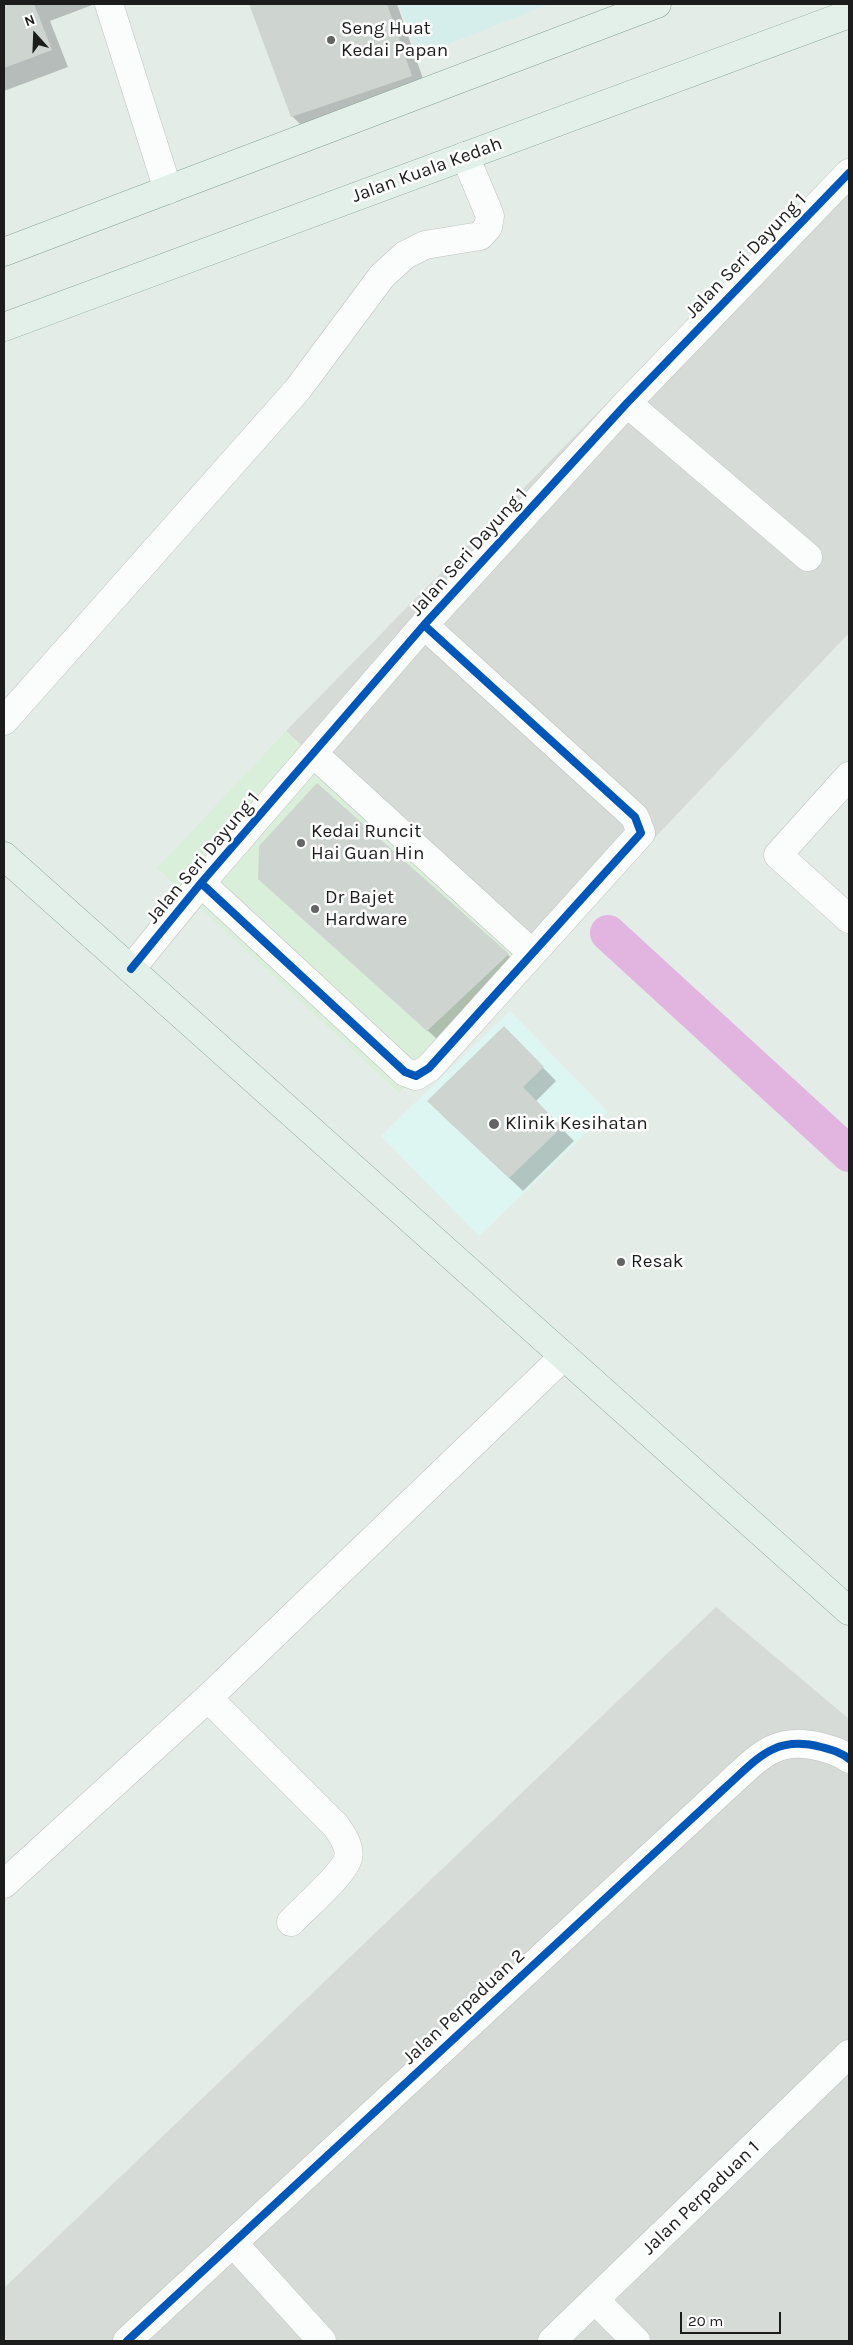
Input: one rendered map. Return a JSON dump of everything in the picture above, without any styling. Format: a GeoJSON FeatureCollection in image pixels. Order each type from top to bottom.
{"type":"FeatureCollection","features":[{"type":"Feature","properties":{"kind":"main road"},"geometry":{"type":"LineString","coordinates":[[4,252],[657,4]]}},
{"type":"Feature","properties":{"kind":"main road","name":"Jalan Kuala Kedah"},"geometry":{"type":"LineString","coordinates":[[4,327],[849,14]]}},
{"type":"Feature","properties":{"kind":"main road"},"geometry":{"type":"LineString","coordinates":[[4,856],[849,1611]]}},
{"type":"Feature","properties":{"kind":"street"},"geometry":{"type":"LineString","coordinates":[[109,4],[168,190]]}},
{"type":"Feature","properties":{"kind":"street"},"geometry":{"type":"LineString","coordinates":[[4,721],[298,389],[382,276],[405,255],[424,245],[480,236],[488,227],[490,216],[465,156]]}},
{"type":"Feature","properties":{"kind":"street","name":"Jalan Seri Dayung 1"},"geometry":{"type":"LineString","coordinates":[[131,969],[201,883],[424,625],[627,403],[849,173]]}},
{"type":"Feature","properties":{"kind":"street"},"geometry":{"type":"LineString","coordinates":[[627,403],[808,557]]}},
{"type":"Feature","properties":{"kind":"street"},"geometry":{"type":"LineString","coordinates":[[201,883],[405,1072],[416,1076],[429,1068],[641,833],[635,817],[424,625]]}},
{"type":"Feature","properties":{"kind":"street"},"geometry":{"type":"LineString","coordinates":[[314,754],[532,953]]}},
{"type":"Feature","properties":{"kind":"street"},"geometry":{"type":"LineString","coordinates":[[849,776],[778,855],[849,919]]}},
{"type":"Feature","properties":{"kind":"street"},"geometry":{"type":"LineString","coordinates":[[4,1884],[208,1698],[564,1356]]}},
{"type":"Feature","properties":{"kind":"street"},"geometry":{"type":"LineString","coordinates":[[208,1698],[336,1826],[347,1844],[348,1859],[345,1864],[332,1881],[291,1922]]}},
{"type":"Feature","properties":{"kind":"street","name":"Jalan Perpaduan 2"},"geometry":{"type":"LineString","coordinates":[[128,2341],[727,1786],[768,1751],[786,1744],[811,1745],[846,1756]]}},
{"type":"Feature","properties":{"kind":"street","name":"Jalan Perpaduan 1"},"geometry":{"type":"LineString","coordinates":[[552,2341],[849,2054]]}},
{"type":"Feature","properties":{"kind":"street"},"geometry":{"type":"LineString","coordinates":[[233,2243],[322,2341]]}},
{"type":"Feature","properties":{"kind":"street"},"geometry":{"type":"LineString","coordinates":[[595,2300],[636,2341]]}},
{"type":"Feature","properties":{"kind":"shaded area"},"geometry":{"type":"Polygon","coordinates":[[[399,4],[550,4],[419,56],[399,4]]]}},
{"type":"Feature","properties":{"kind":"shaded area"},"geometry":{"type":"Polygon","coordinates":[[[830,175],[849,194],[849,633],[536,963],[286,731],[830,175]]]}},
{"type":"Feature","properties":{"kind":"shaded area"},"geometry":{"type":"Polygon","coordinates":[[[286,731],[536,963],[399,1093],[157,868],[286,731]]]}},
{"type":"Feature","properties":{"kind":"shaded area","name":"Klinik Kesihatan"},"geometry":{"type":"Polygon","coordinates":[[[510,1011],[608,1112],[479,1236],[381,1136],[510,1011]]]}},
{"type":"Feature","properties":{"kind":"shaded area"},"geometry":{"type":"Polygon","coordinates":[[[716,1607],[849,1719],[849,2341],[4,2341],[4,2288],[716,1607]]]}},
{"type":"Feature","properties":{"kind":"building"},"geometry":{"type":"Polygon","coordinates":[[[4,4],[34,4],[52,50],[4,68],[4,4]]]}},
{"type":"Feature","properties":{"kind":"building","name":"Seng Huat Kedai Papan"},"geometry":{"type":"Polygon","coordinates":[[[249,4],[387,4],[412,76],[291,117],[249,4]]]}},
{"type":"Feature","properties":{"kind":"building"},"geometry":{"type":"Polygon","coordinates":[[[317,783],[509,954],[427,1031],[258,879],[259,846],[317,783]]]}},
{"type":"Feature","properties":{"kind":"building"},"geometry":{"type":"Polygon","coordinates":[[[504,1026],[544,1067],[523,1087],[562,1127],[509,1178],[427,1101],[504,1026]]]}},
{"type":"Feature","properties":{"kind":"waterway"},"geometry":{"type":"LineString","coordinates":[[608,933],[849,1154]]}},
{"type":"Feature","properties":{"kind":"cycle path"},"geometry":{"type":"LineString","coordinates":[[131,969],[201,883],[424,625],[627,403],[849,173]]}},
{"type":"Feature","properties":{"kind":"cycle path"},"geometry":{"type":"LineString","coordinates":[[201,883],[405,1072],[416,1076],[429,1068],[641,833],[635,817],[424,625]]}},
{"type":"Feature","properties":{"kind":"cycle path"},"geometry":{"type":"LineString","coordinates":[[127,2341],[758,1758],[779,1747],[791,1744],[805,1744],[833,1750],[849,1759]]}},
{"type":"Feature","properties":{"kind":"place","name":"Seng Huat Kedai Papan"},"geometry":{"type":"Point","coordinates":[331,40]}},
{"type":"Feature","properties":{"kind":"place","name":"Kedai Runcit Hai Guan Hin"},"geometry":{"type":"Point","coordinates":[301,843]}},
{"type":"Feature","properties":{"kind":"place","name":"Dr Bajet Hardware"},"geometry":{"type":"Point","coordinates":[315,909]}},
{"type":"Feature","properties":{"kind":"place","name":"Klinik Kesihatan"},"geometry":{"type":"Point","coordinates":[494,1124]}},
{"type":"Feature","properties":{"kind":"place","name":"Resak"},"geometry":{"type":"Point","coordinates":[621,1262]}}]}
